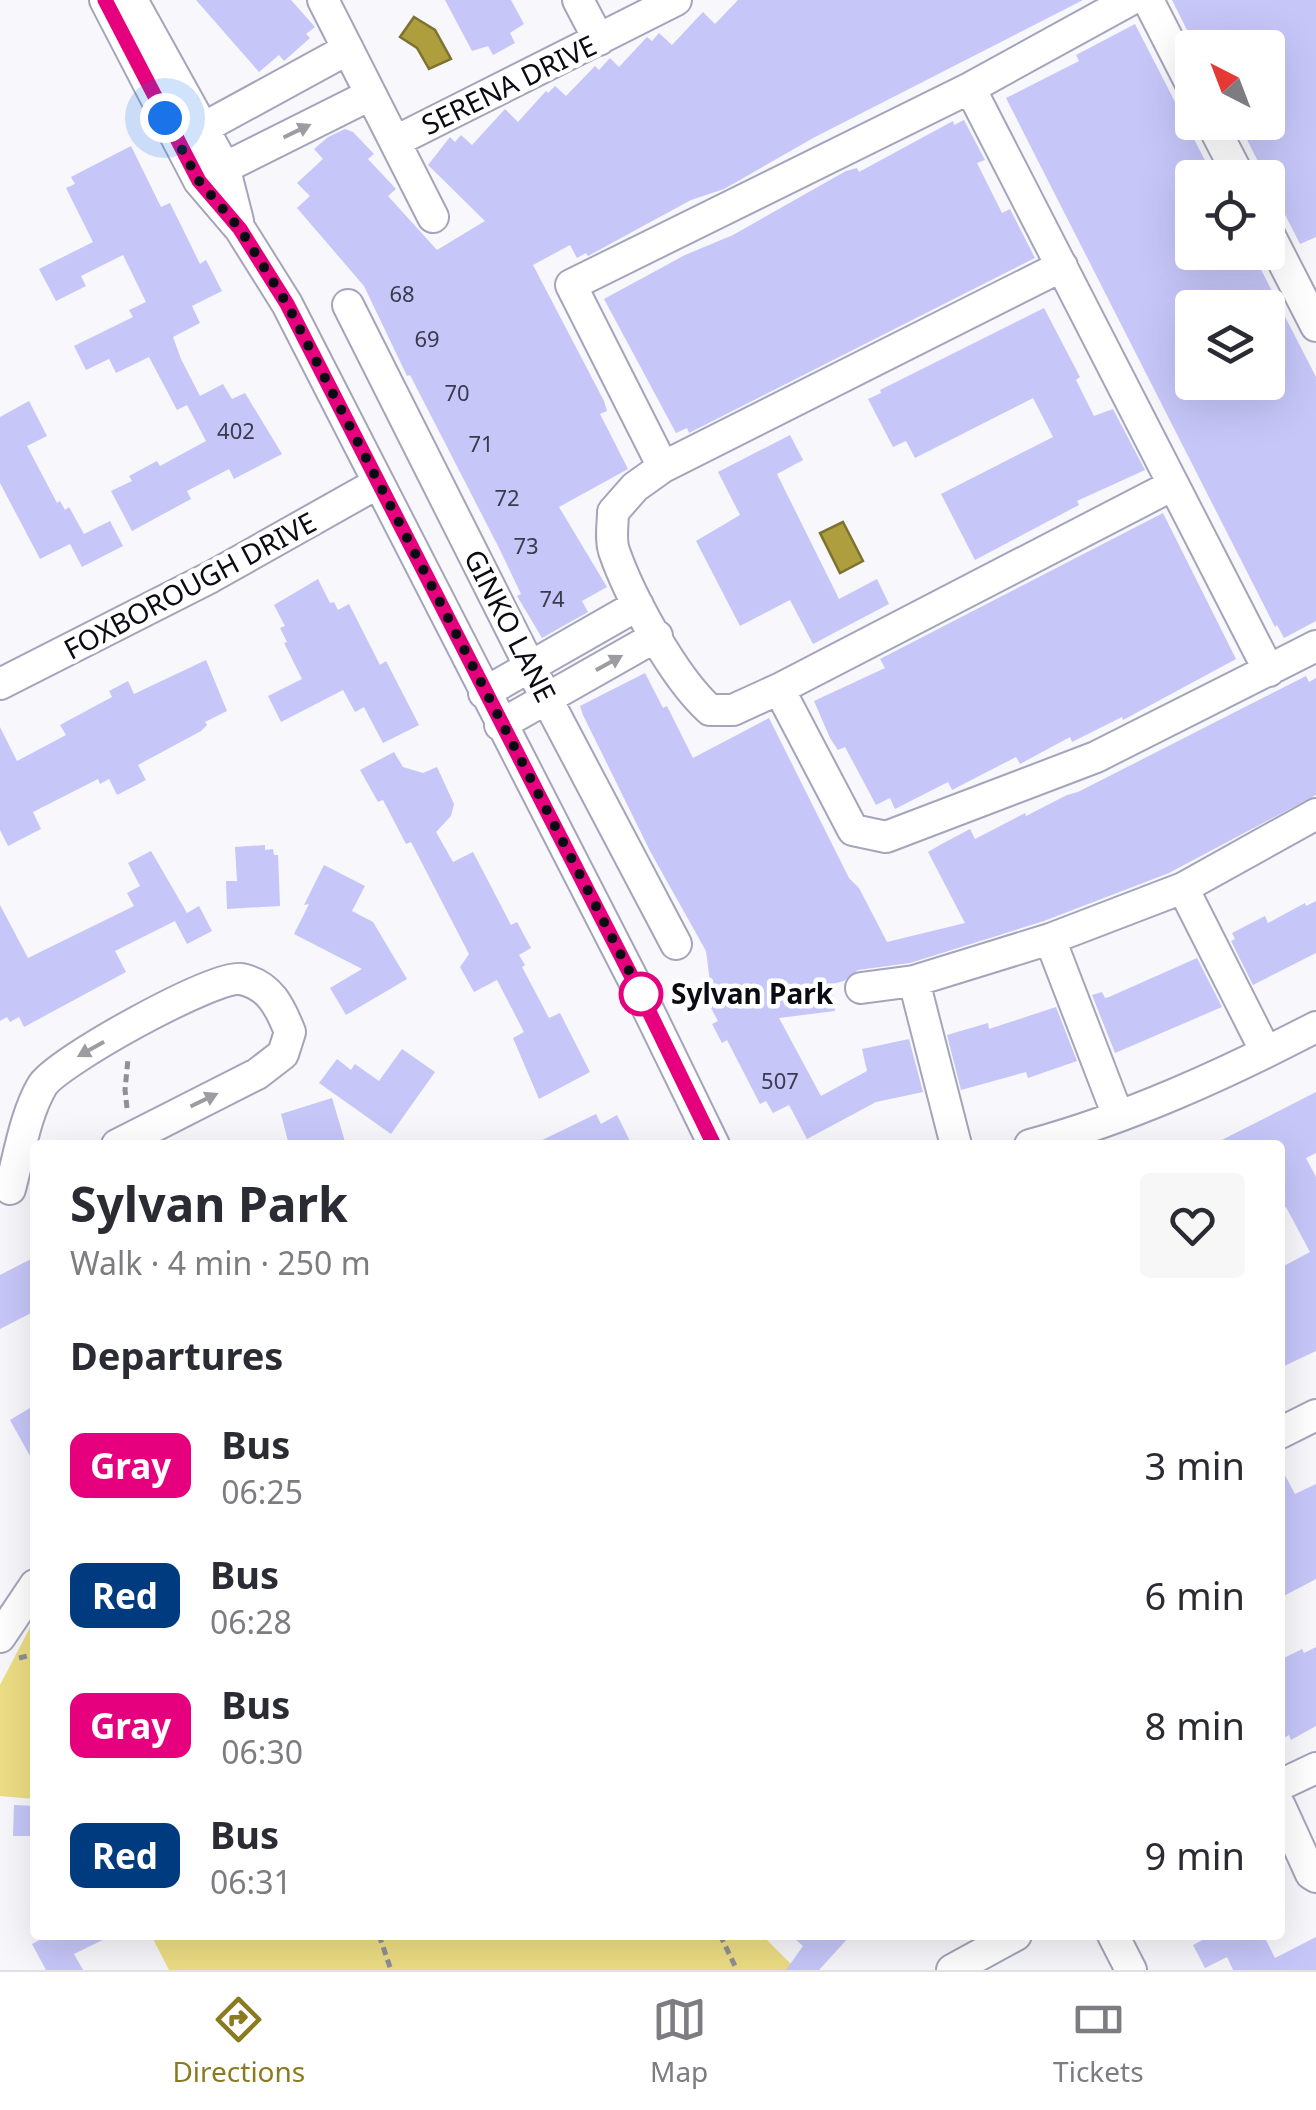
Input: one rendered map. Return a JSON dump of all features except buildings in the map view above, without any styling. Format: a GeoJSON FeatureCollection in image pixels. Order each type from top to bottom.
{"type":"FeatureCollection","features":[{"type":"Feature","properties":{"kind":"street"},"geometry":{"type":"LineString","coordinates":[[105,0],[190,134],[240,229],[287,304],[712,1140]]}},
{"type":"Feature","properties":{"kind":"street"},"geometry":{"type":"LineString","coordinates":[[132,0],[190,134]]}},
{"type":"Feature","properties":{"kind":"street"},"geometry":{"type":"LineString","coordinates":[[578,0],[599,40]]}},
{"type":"Feature","properties":{"kind":"street","name":"SERENA DRIVE"},"geometry":{"type":"LineString","coordinates":[[396,141],[676,0]]}},
{"type":"Feature","properties":{"kind":"street"},"geometry":{"type":"LineString","coordinates":[[663,467],[571,285],[970,88],[1130,0]]}},
{"type":"Feature","properties":{"kind":"street"},"geometry":{"type":"LineString","coordinates":[[1148,0],[1175,53]]}},
{"type":"Feature","properties":{"kind":"street"},"geometry":{"type":"LineString","coordinates":[[324,1],[433,217]]}},
{"type":"Feature","properties":{"kind":"street"},"geometry":{"type":"LineString","coordinates":[[190,134],[348,49]]}},
{"type":"Feature","properties":{"kind":"street"},"geometry":{"type":"LineString","coordinates":[[970,88],[1269,671]]}},
{"type":"Feature","properties":{"kind":"street"},"geometry":{"type":"LineString","coordinates":[[212,174],[370,95]]}},
{"type":"Feature","properties":{"kind":"street"},"geometry":{"type":"LineString","coordinates":[[1285,265],[1316,326]]}},
{"type":"Feature","properties":{"kind":"street"},"geometry":{"type":"LineString","coordinates":[[1062,266],[663,467],[635,488],[613,512],[612,547],[638,605],[690,692],[710,710],[733,710],[1173,484]]}},
{"type":"Feature","properties":{"kind":"street","name":"GINKO LANE"},"geometry":{"type":"LineString","coordinates":[[348,304],[546,698],[676,944]]}},
{"type":"Feature","properties":{"kind":"street","name":"FOXBOROUGH DRIVE"},"geometry":{"type":"LineString","coordinates":[[0,684],[210,577],[378,483]]}},
{"type":"Feature","properties":{"kind":"street"},"geometry":{"type":"LineString","coordinates":[[484,692],[638,605]]}},
{"type":"Feature","properties":{"kind":"street"},"geometry":{"type":"LineString","coordinates":[[500,725],[657,636]]}},
{"type":"Feature","properties":{"kind":"street"},"geometry":{"type":"LineString","coordinates":[[778,689],[853,830],[886,837],[1096,757],[1316,646]]}},
{"type":"Feature","properties":{"kind":"street"},"geometry":{"type":"LineString","coordinates":[[861,988],[914,981],[1050,940],[1183,888],[1316,815]]}},
{"type":"Feature","properties":{"kind":"street"},"geometry":{"type":"LineString","coordinates":[[1183,888],[1266,1052]]}},
{"type":"Feature","properties":{"kind":"street"},"geometry":{"type":"LineString","coordinates":[[1050,940],[1118,1116]]}},
{"type":"Feature","properties":{"kind":"street"},"geometry":{"type":"LineString","coordinates":[[15,1188],[42,1086],[58,1068],[182,998],[237,978],[264,987],[282,1012],[290,1032],[282,1054],[257,1074],[129,1138]]}},
{"type":"Feature","properties":{"kind":"street"},"geometry":{"type":"LineString","coordinates":[[914,981],[955,1140]]}},
{"type":"Feature","properties":{"kind":"street"},"geometry":{"type":"LineString","coordinates":[[1045,1140],[1118,1116],[1316,1027]]}},
{"type":"Feature","properties":{"kind":"street"},"geometry":{"type":"LineString","coordinates":[[1285,1430],[1316,1414]]}},
{"type":"Feature","properties":{"kind":"street"},"geometry":{"type":"LineString","coordinates":[[0,1637],[30,1593]]}},
{"type":"Feature","properties":{"kind":"street"},"geometry":{"type":"LineString","coordinates":[[1285,1783],[1316,1768]]}},
{"type":"Feature","properties":{"kind":"street"},"geometry":{"type":"LineString","coordinates":[[1285,1817],[1316,1878]]}},
{"type":"Feature","properties":{"kind":"street"},"geometry":{"type":"LineString","coordinates":[[952,1970],[1007,1940]]}},
{"type":"Feature","properties":{"kind":"street"},"geometry":{"type":"LineString","coordinates":[[1116,1940],[1131,1970]]}},
{"type":"Feature","properties":{"kind":"path"},"geometry":{"type":"LineString","coordinates":[[129,1050],[125,1090],[129,1138]]}},
{"type":"Feature","properties":{"kind":"path"},"geometry":{"type":"LineString","coordinates":[[22,1660],[30,1656]]}},
{"type":"Feature","properties":{"kind":"path"},"geometry":{"type":"LineString","coordinates":[[381,1940],[390,1970]]}},
{"type":"Feature","properties":{"kind":"path"},"geometry":{"type":"LineString","coordinates":[[722,1940],[737,1970]]}},
{"type":"Feature","properties":{"kind":"shaded area"},"geometry":{"type":"Polygon","coordinates":[[[414,17],[435,30],[451,59],[429,69],[417,48],[400,37],[414,17]]]}},
{"type":"Feature","properties":{"kind":"shaded area"},"geometry":{"type":"Polygon","coordinates":[[[843,522],[863,561],[840,573],[820,533],[843,522]]]}},
{"type":"Feature","properties":{"kind":"shaded area"},"geometry":{"type":"Polygon","coordinates":[[[30,1628],[30,1799],[0,1796],[0,1685],[30,1628]]]}},
{"type":"Feature","properties":{"kind":"shaded area"},"geometry":{"type":"Polygon","coordinates":[[[154,1940],[767,1940],[797,1970],[169,1970],[154,1940]]]}},
{"type":"Feature","properties":{"kind":"bus line","name":"Gray"},"geometry":{"type":"LineString","coordinates":[[105,0],[199,181],[240,229],[287,304],[712,1140]]}},
{"type":"Feature","properties":{"kind":"place","name":"Sylvan Park"},"geometry":{"type":"Point","coordinates":[641,994]}},
{"type":"Feature","properties":{"kind":"route"},"geometry":{"type":"LineString","coordinates":[[165,118],[199,181],[240,229],[287,304],[641,994]]}}]}
